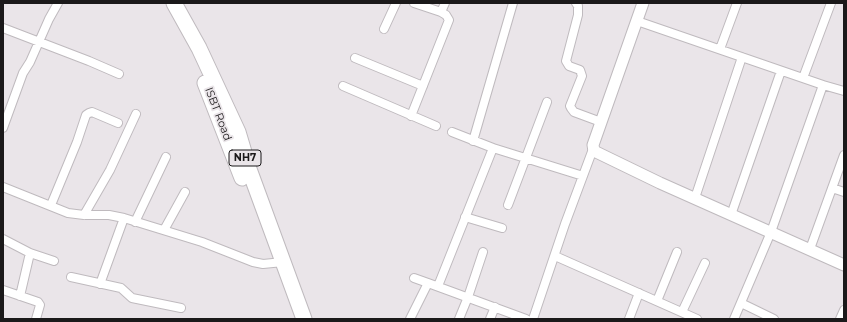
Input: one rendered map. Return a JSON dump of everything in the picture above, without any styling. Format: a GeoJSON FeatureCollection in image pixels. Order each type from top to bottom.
{"type":"FeatureCollection","features":[{"type":"Feature","properties":{"kind":"highway","name":"ISBT Road"},"geometry":{"type":"LineString","coordinates":[[166,3],[210,83],[279,263],[296,319]]}},
{"type":"Feature","properties":{"kind":"highway","name":"NH7"},"geometry":{"type":"LineString","coordinates":[[174,3],[200,48],[210,83]]}},
{"type":"Feature","properties":{"kind":"highway","name":"NH7"},"geometry":{"type":"LineString","coordinates":[[279,263],[304,319]]}},
{"type":"Feature","properties":{"kind":"street"},"geometry":{"type":"LineString","coordinates":[[3,128],[23,73],[29,65],[49,19],[58,3]]}},
{"type":"Feature","properties":{"kind":"street"},"geometry":{"type":"LineString","coordinates":[[384,29],[396,3]]}},
{"type":"Feature","properties":{"kind":"street"},"geometry":{"type":"LineString","coordinates":[[411,116],[449,23],[448,18],[441,12],[414,3]]}},
{"type":"Feature","properties":{"kind":"street"},"geometry":{"type":"LineString","coordinates":[[441,12],[445,3]]}},
{"type":"Feature","properties":{"kind":"street"},"geometry":{"type":"LineString","coordinates":[[473,141],[513,3]]}},
{"type":"Feature","properties":{"kind":"street"},"geometry":{"type":"LineString","coordinates":[[576,3],[578,6],[578,15],[566,61],[569,66],[580,70],[582,76],[570,106],[574,112],[601,122]]}},
{"type":"Feature","properties":{"kind":"street"},"geometry":{"type":"LineString","coordinates":[[533,319],[643,3]]}},
{"type":"Feature","properties":{"kind":"street"},"geometry":{"type":"LineString","coordinates":[[720,49],[737,3]]}},
{"type":"Feature","properties":{"kind":"street"},"geometry":{"type":"LineString","coordinates":[[803,78],[830,3]]}},
{"type":"Feature","properties":{"kind":"street"},"geometry":{"type":"LineString","coordinates":[[637,21],[781,71],[844,91]]}},
{"type":"Feature","properties":{"kind":"street"},"geometry":{"type":"LineString","coordinates":[[3,28],[119,74]]}},
{"type":"Feature","properties":{"kind":"street"},"geometry":{"type":"LineString","coordinates":[[695,198],[742,57]]}},
{"type":"Feature","properties":{"kind":"street"},"geometry":{"type":"LineString","coordinates":[[355,58],[423,86]]}},
{"type":"Feature","properties":{"kind":"street"},"geometry":{"type":"LineString","coordinates":[[731,214],[781,71]]}},
{"type":"Feature","properties":{"kind":"street"},"geometry":{"type":"LineString","coordinates":[[734,319],[771,232],[823,85]]}},
{"type":"Feature","properties":{"kind":"street"},"geometry":{"type":"LineString","coordinates":[[343,86],[436,126]]}},
{"type":"Feature","properties":{"kind":"street"},"geometry":{"type":"LineString","coordinates":[[508,205],[547,102]]}},
{"type":"Feature","properties":{"kind":"street"},"geometry":{"type":"LineString","coordinates":[[51,205],[77,142],[86,115],[92,112],[118,123]]}},
{"type":"Feature","properties":{"kind":"street"},"geometry":{"type":"LineString","coordinates":[[84,215],[110,170],[136,114]]}},
{"type":"Feature","properties":{"kind":"street"},"geometry":{"type":"LineString","coordinates":[[452,132],[493,148],[583,176]]}},
{"type":"Feature","properties":{"kind":"street"},"geometry":{"type":"LineString","coordinates":[[438,286],[493,148]]}},
{"type":"Feature","properties":{"kind":"street"},"geometry":{"type":"LineString","coordinates":[[593,150],[844,265]]}},
{"type":"Feature","properties":{"kind":"street"},"geometry":{"type":"LineString","coordinates":[[810,250],[844,155]]}},
{"type":"Feature","properties":{"kind":"street"},"geometry":{"type":"LineString","coordinates":[[135,222],[166,157]]}},
{"type":"Feature","properties":{"kind":"street"},"geometry":{"type":"LineString","coordinates":[[3,187],[68,213],[105,215],[124,218],[202,242],[254,262],[263,264],[279,263]]}},
{"type":"Feature","properties":{"kind":"street"},"geometry":{"type":"LineString","coordinates":[[832,188],[844,192]]}},
{"type":"Feature","properties":{"kind":"street"},"geometry":{"type":"LineString","coordinates":[[164,230],[185,192]]}},
{"type":"Feature","properties":{"kind":"street"},"geometry":{"type":"LineString","coordinates":[[465,217],[502,228]]}},
{"type":"Feature","properties":{"kind":"street"},"geometry":{"type":"LineString","coordinates":[[100,284],[124,218]]}},
{"type":"Feature","properties":{"kind":"street"},"geometry":{"type":"LineString","coordinates":[[3,239],[30,253],[54,261]]}},
{"type":"Feature","properties":{"kind":"street"},"geometry":{"type":"LineString","coordinates":[[459,319],[483,252]]}},
{"type":"Feature","properties":{"kind":"street"},"geometry":{"type":"LineString","coordinates":[[656,301],[677,252]]}},
{"type":"Feature","properties":{"kind":"street"},"geometry":{"type":"LineString","coordinates":[[20,296],[30,253]]}},
{"type":"Feature","properties":{"kind":"street"},"geometry":{"type":"LineString","coordinates":[[555,256],[697,319]]}},
{"type":"Feature","properties":{"kind":"street"},"geometry":{"type":"LineString","coordinates":[[682,312],[704,263]]}},
{"type":"Feature","properties":{"kind":"street"},"geometry":{"type":"LineString","coordinates":[[71,277],[121,288],[132,298],[180,308]]}},
{"type":"Feature","properties":{"kind":"street"},"geometry":{"type":"LineString","coordinates":[[414,278],[526,319]]}},
{"type":"Feature","properties":{"kind":"street"},"geometry":{"type":"LineString","coordinates":[[410,319],[428,283]]}},
{"type":"Feature","properties":{"kind":"street"},"geometry":{"type":"LineString","coordinates":[[3,290],[39,303],[36,319]]}},
{"type":"Feature","properties":{"kind":"street"},"geometry":{"type":"LineString","coordinates":[[629,319],[638,293]]}},
{"type":"Feature","properties":{"kind":"street"},"geometry":{"type":"LineString","coordinates":[[741,303],[774,319]]}},
{"type":"Feature","properties":{"kind":"street"},"geometry":{"type":"LineString","coordinates":[[490,319],[495,307]]}},
{"type":"Feature","properties":{"kind":"street"},"geometry":{"type":"LineString","coordinates":[[840,319],[844,310]]}}]}
